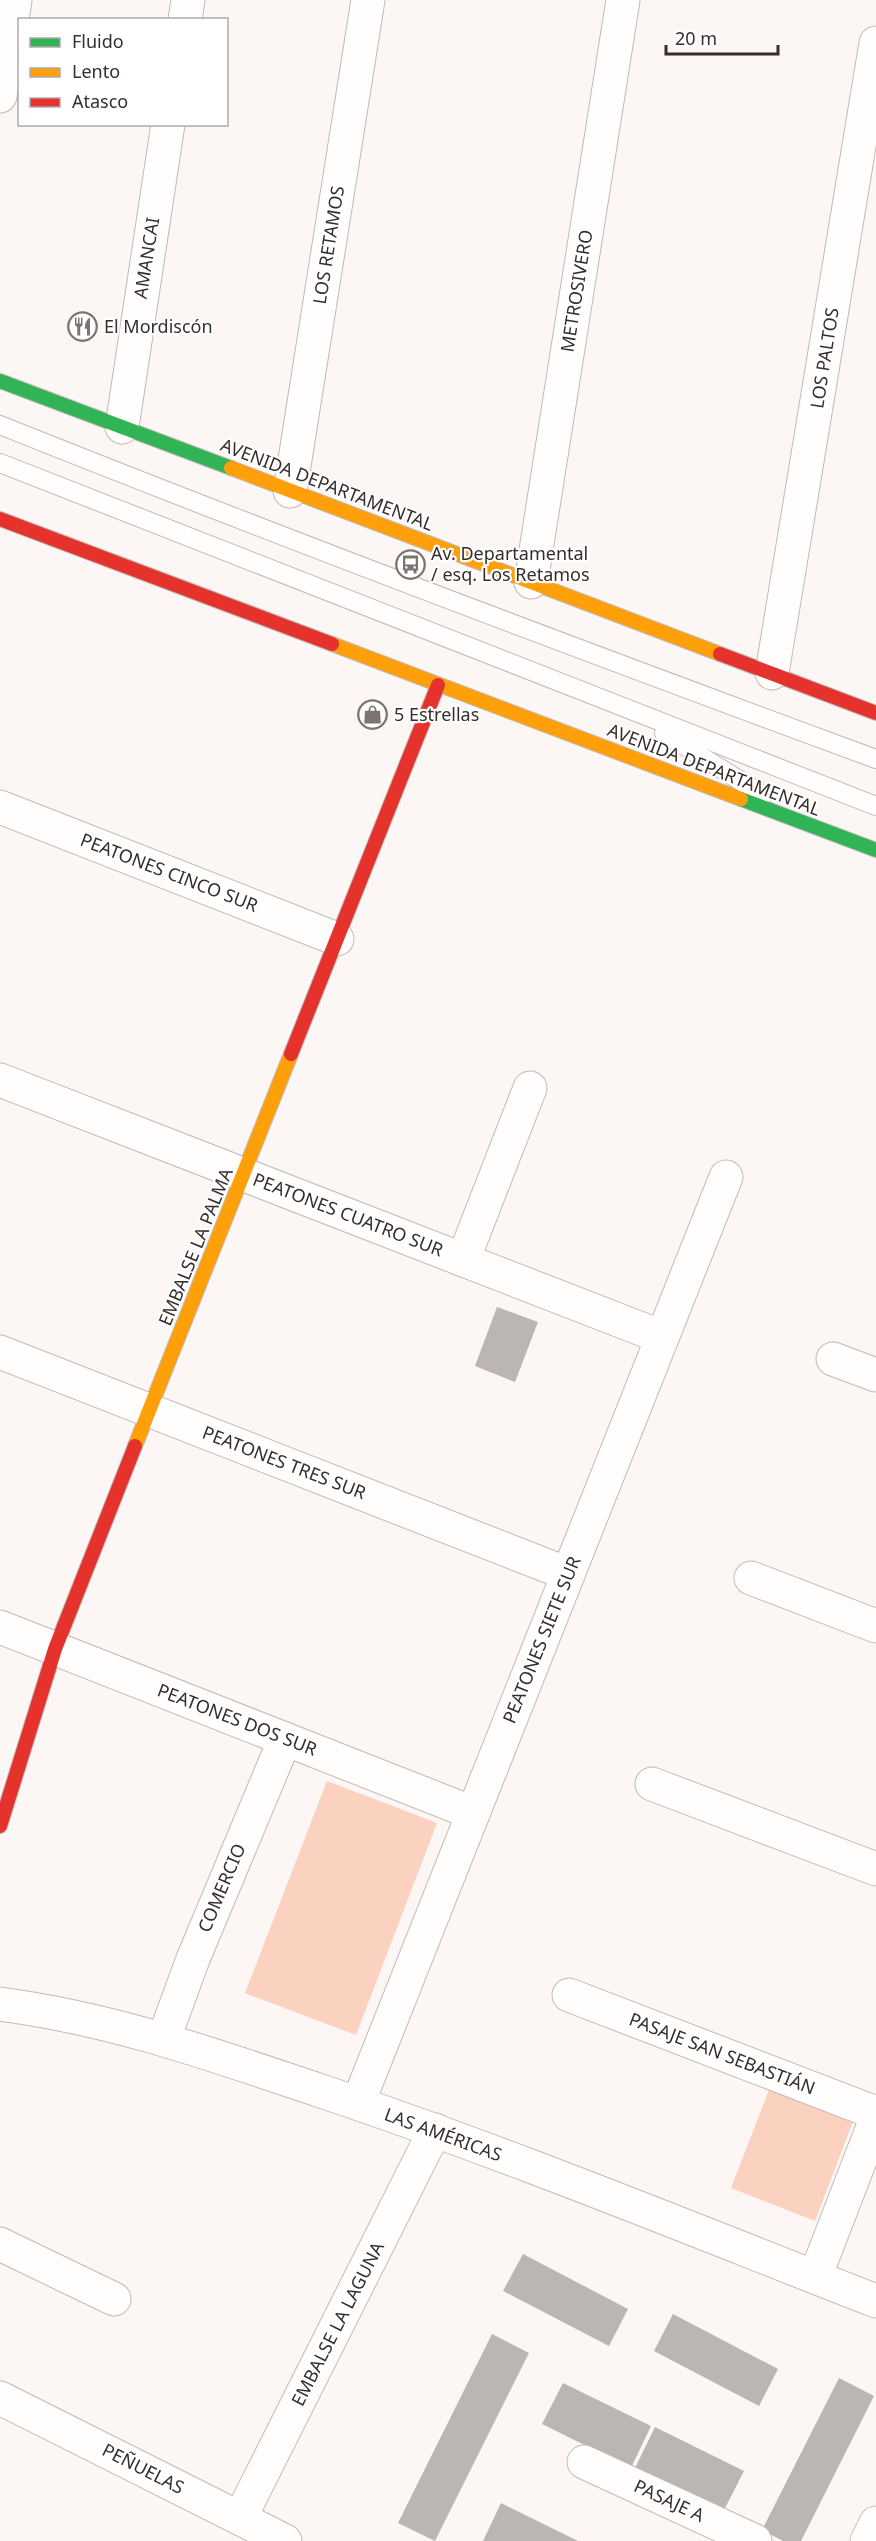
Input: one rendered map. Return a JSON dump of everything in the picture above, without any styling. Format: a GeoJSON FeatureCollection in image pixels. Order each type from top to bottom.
{"type":"FeatureCollection","features":[{"type":"Feature","properties":{"kind":"main road","name":"AVENIDA DEPARTAMENTAL"},"geometry":{"type":"LineString","coordinates":[[0,381],[876,713]]}},
{"type":"Feature","properties":{"kind":"main road","name":"AVENIDA DEPARTAMENTAL"},"geometry":{"type":"LineString","coordinates":[[0,519],[876,850]]}},
{"type":"Feature","properties":{"kind":"main road","name":"EMBALSE LA PALMA"},"geometry":{"type":"LineString","coordinates":[[0,1826],[55,1649],[438,686]]}},
{"type":"Feature","properties":{"kind":"street"},"geometry":{"type":"LineString","coordinates":[[1,81],[15,0]]}},
{"type":"Feature","properties":{"kind":"street"},"geometry":{"type":"LineString","coordinates":[[184,18],[188,0]]}},
{"type":"Feature","properties":{"kind":"street","name":"LOS RETAMOS"},"geometry":{"type":"LineString","coordinates":[[290,491],[368,0]]}},
{"type":"Feature","properties":{"kind":"street","name":"METROSIVERO"},"geometry":{"type":"LineString","coordinates":[[531,582],[623,0]]}},
{"type":"Feature","properties":{"kind":"street","name":"LOS PALTOS"},"geometry":{"type":"LineString","coordinates":[[772,673],[876,43]]}},
{"type":"Feature","properties":{"kind":"street","name":"AMANCAI"},"geometry":{"type":"LineString","coordinates":[[122,427],[168,126]]}},
{"type":"Feature","properties":{"kind":"street","name":"PEATONES CINCO SUR"},"geometry":{"type":"LineString","coordinates":[[0,807],[337,939]]}},
{"type":"Feature","properties":{"kind":"street","name":"PEATONES CUATRO SUR"},"geometry":{"type":"LineString","coordinates":[[0,1080],[662,1338]]}},
{"type":"Feature","properties":{"kind":"street"},"geometry":{"type":"LineString","coordinates":[[463,1260],[530,1088]]}},
{"type":"Feature","properties":{"kind":"street","name":"PEATONES SIETE SUR"},"geometry":{"type":"LineString","coordinates":[[358,2103],[726,1178]]}},
{"type":"Feature","properties":{"kind":"street","name":"PEATONES TRES SUR"},"geometry":{"type":"LineString","coordinates":[[0,1352],[568,1574]]}},
{"type":"Feature","properties":{"kind":"street"},"geometry":{"type":"LineString","coordinates":[[833,1359],[876,1375]]}},
{"type":"Feature","properties":{"kind":"street"},"geometry":{"type":"LineString","coordinates":[[751,1578],[876,1626]]}},
{"type":"Feature","properties":{"kind":"street","name":"PEATONES DOS SUR"},"geometry":{"type":"LineString","coordinates":[[0,1628],[473,1813]]}},
{"type":"Feature","properties":{"kind":"street","name":"COMERCIO"},"geometry":{"type":"LineString","coordinates":[[164,2038],[192,1959],[285,1739]]}},
{"type":"Feature","properties":{"kind":"street"},"geometry":{"type":"LineString","coordinates":[[652,1784],[876,1869]]}},
{"type":"Feature","properties":{"kind":"street","name":"PASAJE SAN SEBASTIÁN"},"geometry":{"type":"LineString","coordinates":[[569,1995],[876,2113]]}},
{"type":"Feature","properties":{"kind":"street","name":"LAS AMÉRICAS"},"geometry":{"type":"LineString","coordinates":[[0,2004],[81,2016],[164,2038],[358,2103],[435,2130],[876,2301]]}},
{"type":"Feature","properties":{"kind":"street"},"geometry":{"type":"LineString","coordinates":[[815,2277],[876,2119]]}},
{"type":"Feature","properties":{"kind":"street","name":"EMBALSE LA LAGUNA"},"geometry":{"type":"LineString","coordinates":[[240,2518],[435,2130]]}},
{"type":"Feature","properties":{"kind":"street"},"geometry":{"type":"LineString","coordinates":[[0,2244],[114,2299]]}},
{"type":"Feature","properties":{"kind":"street","name":"PEÑUELAS"},"geometry":{"type":"LineString","coordinates":[[0,2398],[285,2541]]}},
{"type":"Feature","properties":{"kind":"street","name":"PASAJE A"},"geometry":{"type":"LineString","coordinates":[[584,2462],[755,2541]]}},
{"type":"Feature","properties":{"kind":"street"},"geometry":{"type":"LineString","coordinates":[[867,2541],[876,2523]]}},
{"type":"Feature","properties":{"kind":"lane"},"geometry":{"type":"LineString","coordinates":[[0,425],[175,495],[529,630],[876,759]]}},
{"type":"Feature","properties":{"kind":"lane"},"geometry":{"type":"LineString","coordinates":[[0,463],[876,806]]}},
{"type":"Feature","properties":{"kind":"lane"},"geometry":{"type":"LineString","coordinates":[[627,709],[813,826]]}},
{"type":"Feature","properties":{"kind":"shaded area"},"geometry":{"type":"Polygon","coordinates":[[[327,1781],[437,1823],[356,2035],[245,1993],[327,1781]]]}},
{"type":"Feature","properties":{"kind":"shaded area"},"geometry":{"type":"Polygon","coordinates":[[[772,2082],[856,2114],[815,2221],[731,2188],[772,2082]]]}},
{"type":"Feature","properties":{"kind":"building"},"geometry":{"type":"Polygon","coordinates":[[[497,1307],[538,1322],[515,1382],[475,1366],[497,1307]]]}},
{"type":"Feature","properties":{"kind":"building"},"geometry":{"type":"Polygon","coordinates":[[[523,2254],[628,2309],[609,2346],[503,2291],[523,2254]]]}},
{"type":"Feature","properties":{"kind":"building"},"geometry":{"type":"Polygon","coordinates":[[[673,2314],[778,2369],[759,2406],[654,2351],[673,2314]]]}},
{"type":"Feature","properties":{"kind":"building"},"geometry":{"type":"Polygon","coordinates":[[[492,2334],[529,2353],[435,2541],[398,2523],[492,2334]]]}},
{"type":"Feature","properties":{"kind":"building"},"geometry":{"type":"Polygon","coordinates":[[[839,2378],[874,2396],[801,2541],[783,2541],[762,2530],[839,2378]]]}},
{"type":"Feature","properties":{"kind":"building"},"geometry":{"type":"Polygon","coordinates":[[[563,2383],[651,2426],[631,2468],[542,2424],[563,2383]]]}},
{"type":"Feature","properties":{"kind":"building"},"geometry":{"type":"Polygon","coordinates":[[[655,2427],[744,2471],[723,2512],[635,2468],[655,2427]]]}},
{"type":"Feature","properties":{"kind":"building"},"geometry":{"type":"Polygon","coordinates":[[[501,2503],[578,2541],[483,2541],[501,2503]]]}},
{"type":"Feature","properties":{"kind":"traffic: fast"},"geometry":{"type":"LineString","coordinates":[[0,381],[231,468]]}},
{"type":"Feature","properties":{"kind":"traffic: fast"},"geometry":{"type":"LineString","coordinates":[[741,799],[876,850]]}},
{"type":"Feature","properties":{"kind":"traffic: slow"},"geometry":{"type":"LineString","coordinates":[[231,468],[720,654]]}},
{"type":"Feature","properties":{"kind":"traffic: slow"},"geometry":{"type":"LineString","coordinates":[[332,644],[741,799]]}},
{"type":"Feature","properties":{"kind":"traffic: slow"},"geometry":{"type":"LineString","coordinates":[[135,1446],[291,1054]]}},
{"type":"Feature","properties":{"kind":"traffic: jam"},"geometry":{"type":"LineString","coordinates":[[0,519],[332,644]]}},
{"type":"Feature","properties":{"kind":"traffic: jam"},"geometry":{"type":"LineString","coordinates":[[720,654],[876,713]]}},
{"type":"Feature","properties":{"kind":"traffic: jam"},"geometry":{"type":"LineString","coordinates":[[291,1054],[438,685]]}},
{"type":"Feature","properties":{"kind":"traffic: jam"},"geometry":{"type":"LineString","coordinates":[[0,1826],[55,1649],[135,1446]]}},
{"type":"Feature","properties":{"kind":"place","name":"El Mordiscón"},"geometry":{"type":"Point","coordinates":[83,327]}},
{"type":"Feature","properties":{"kind":"place","name":"Av. Departamental / esq. Los Retamos"},"geometry":{"type":"Point","coordinates":[410,564]}},
{"type":"Feature","properties":{"kind":"place","name":"5 Estrellas"},"geometry":{"type":"Point","coordinates":[373,715]}}]}
